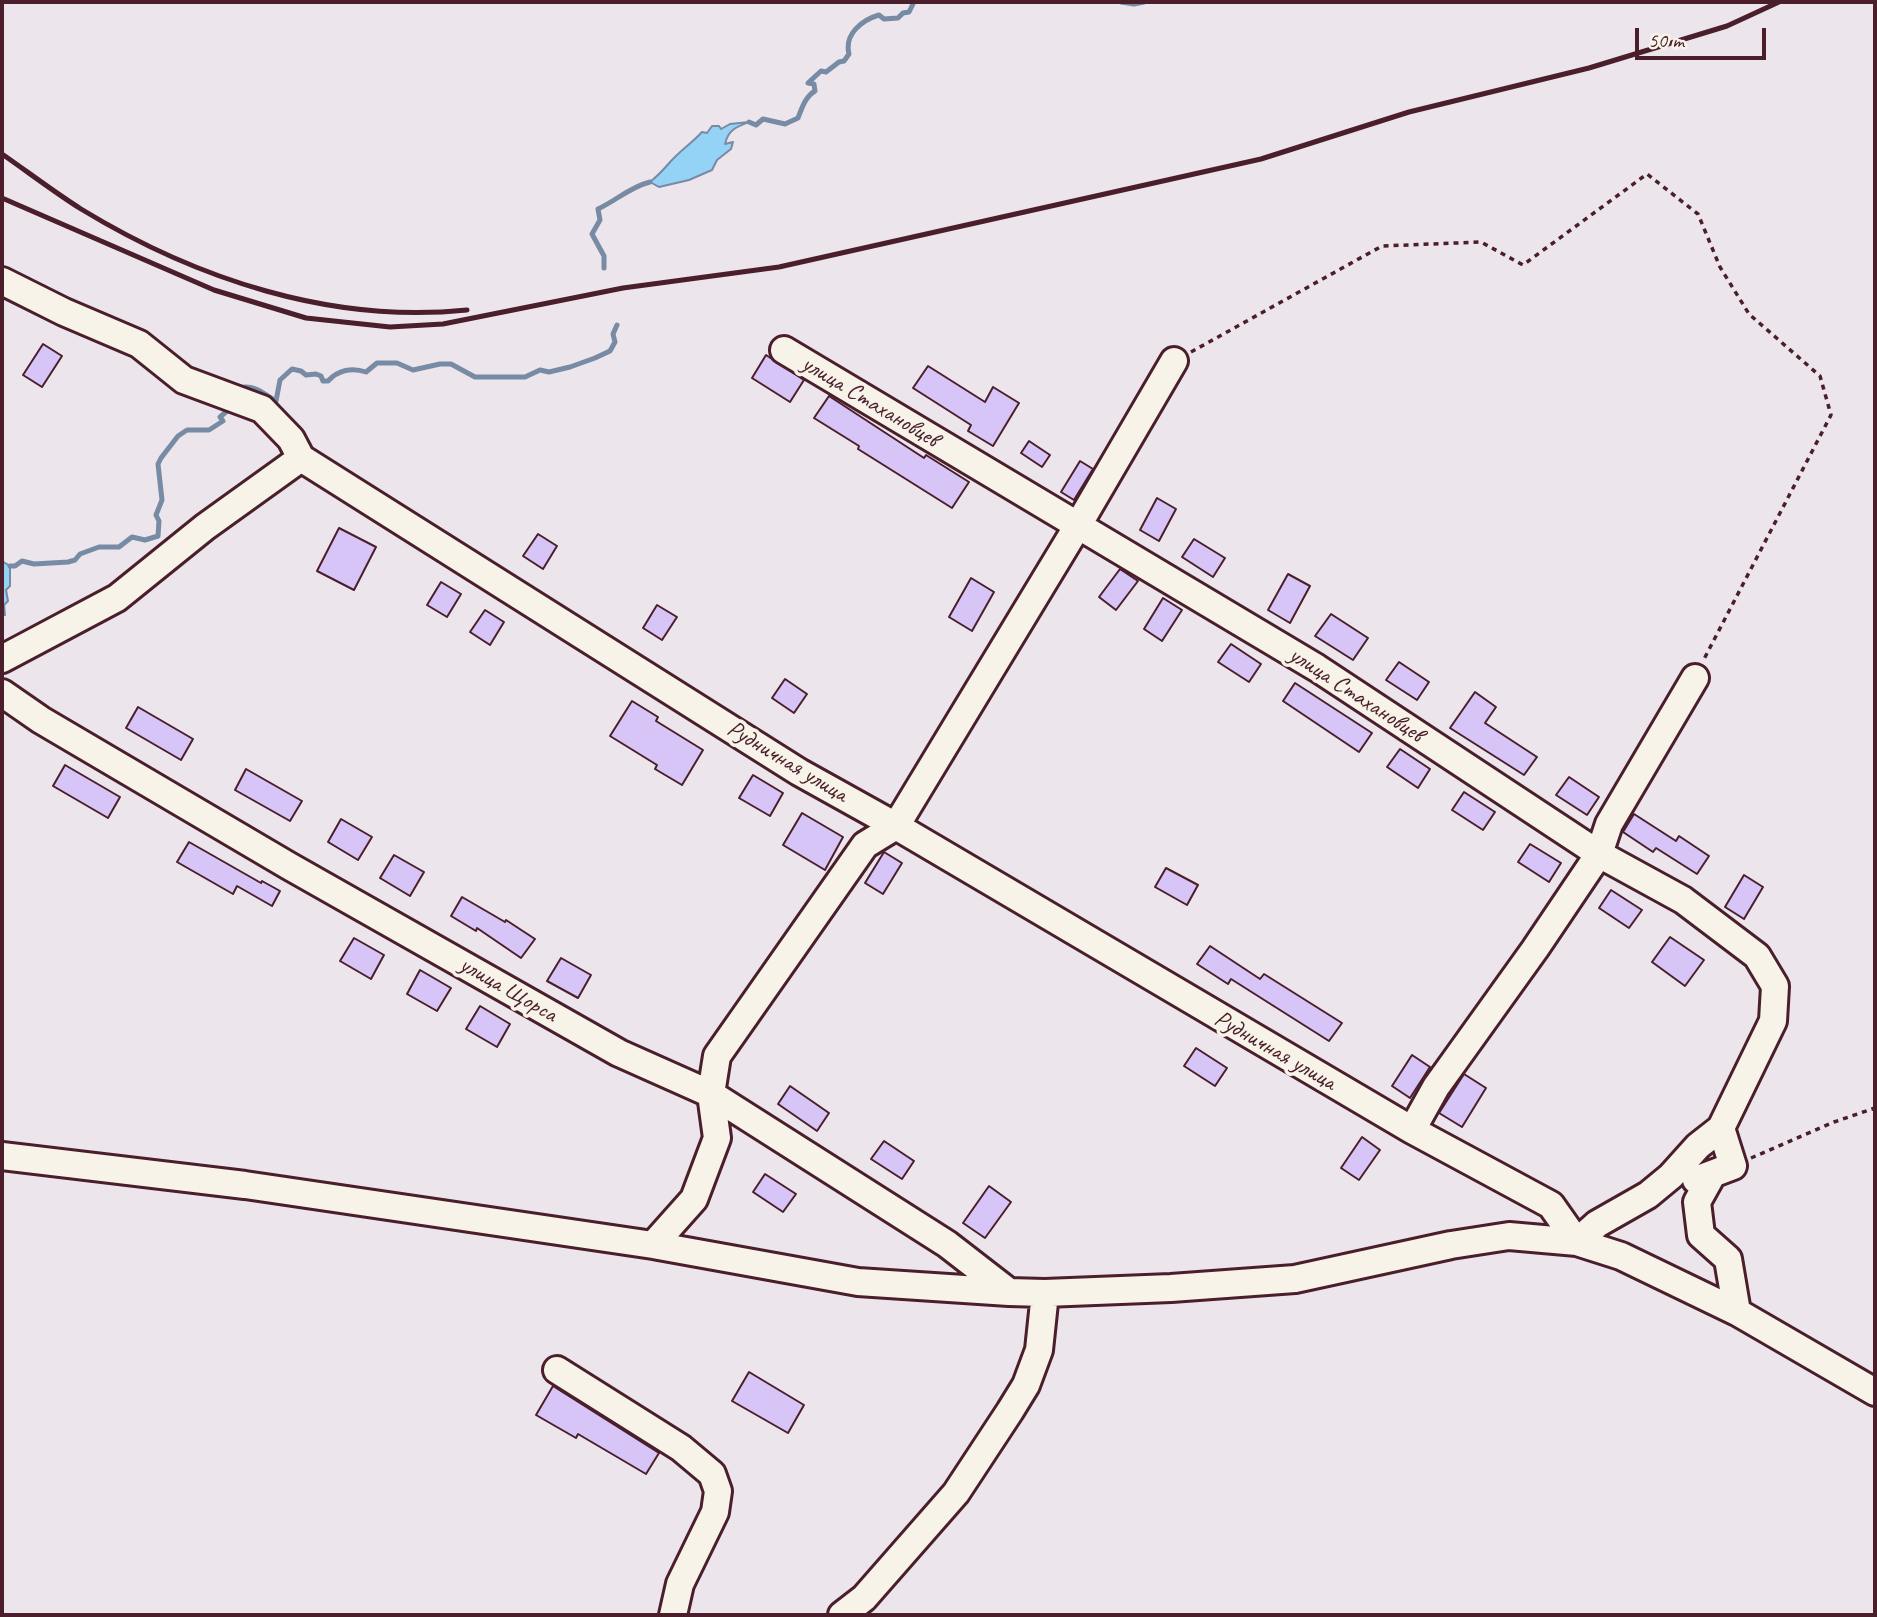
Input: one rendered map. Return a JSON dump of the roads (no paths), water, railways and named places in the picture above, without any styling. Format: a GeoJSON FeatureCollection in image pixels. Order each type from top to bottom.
{"type":"FeatureCollection","features":[{"type":"Feature","properties":{"kind":"street","name":"Рудничная улица"},"geometry":{"type":"LineString","coordinates":[[2,281],[64,312],[139,344],[184,380],[262,409],[291,439],[301,458],[799,772],[896,826],[1412,1130],[1551,1205],[1577,1242]]}},
{"type":"Feature","properties":{"kind":"street","name":"улица Стахановцев"},"geometry":{"type":"LineString","coordinates":[[784,350],[1317,668],[1599,854],[1683,900],[1757,956],[1775,986],[1773,1021],[1721,1128]]}},
{"type":"Feature","properties":{"kind":"street"},"geometry":{"type":"LineString","coordinates":[[653,1245],[694,1199],[717,1138],[711,1094],[717,1056],[865,845],[896,826],[1174,362]]}},
{"type":"Feature","properties":{"kind":"street"},"geometry":{"type":"LineString","coordinates":[[2,659],[117,598],[205,527],[301,458]]}},
{"type":"Feature","properties":{"kind":"street"},"geometry":{"type":"LineString","coordinates":[[1412,1130],[1436,1087],[1599,854],[1609,824],[1695,678]]}},
{"type":"Feature","properties":{"kind":"street","name":"улица Щорса"},"geometry":{"type":"LineString","coordinates":[[2,693],[41,720],[289,866],[608,1047],[711,1094],[947,1244],[1009,1292]]}},
{"type":"Feature","properties":{"kind":"street"},"geometry":{"type":"LineString","coordinates":[[1721,1128],[1723,1171],[1697,1202],[1701,1235],[1728,1259],[1737,1312]]}},
{"type":"Feature","properties":{"kind":"street"},"geometry":{"type":"LineString","coordinates":[[1577,1242],[1597,1224],[1648,1195],[1671,1176],[1698,1146],[1721,1128]]}},
{"type":"Feature","properties":{"kind":"street"},"geometry":{"type":"LineString","coordinates":[[2,1156],[245,1185],[653,1245],[858,1282],[934,1288],[1045,1293],[1171,1288],[1295,1279],[1451,1245],[1509,1236],[1577,1242],[1621,1256],[1737,1312],[1873,1387]]}},
{"type":"Feature","properties":{"kind":"street"},"geometry":{"type":"LineString","coordinates":[[1648,1195],[1723,1171]]}},
{"type":"Feature","properties":{"kind":"street"},"geometry":{"type":"LineString","coordinates":[[934,1288],[947,1244]]}},
{"type":"Feature","properties":{"kind":"street"},"geometry":{"type":"LineString","coordinates":[[842,1615],[864,1598],[956,1493],[1010,1411],[1026,1385],[1039,1350],[1045,1293]]}},
{"type":"Feature","properties":{"kind":"street"},"geometry":{"type":"LineString","coordinates":[[557,1370],[681,1448],[712,1474],[718,1491],[715,1512],[680,1584],[673,1615]]}},
{"type":"Feature","properties":{"kind":"water"},"geometry":{"type":"Polygon","coordinates":[[[749,122],[730,132],[725,144],[733,142],[731,149],[717,160],[712,170],[689,180],[659,187],[650,182],[702,132],[707,133],[712,126],[719,126],[721,129],[730,124],[749,122]]]}},
{"type":"Feature","properties":{"kind":"water"},"geometry":{"type":"Polygon","coordinates":[[[2,561],[10,566],[5,615],[2,615],[2,561]]]}},
{"type":"Feature","properties":{"kind":"waterway"},"geometry":{"type":"LineString","coordinates":[[749,122],[756,125],[763,119],[785,124],[798,118],[806,100],[815,91],[814,84],[808,83],[821,71],[826,72],[844,61],[849,54],[849,40],[856,29],[866,20],[879,15],[884,19],[898,18],[909,12],[914,2]]}},
{"type":"Feature","properties":{"kind":"waterway"},"geometry":{"type":"LineString","coordinates":[[1121,2],[1144,2]]}},
{"type":"Feature","properties":{"kind":"waterway"},"geometry":{"type":"LineString","coordinates":[[604,268],[604,256],[592,234],[600,220],[598,209],[650,182]]}},
{"type":"Feature","properties":{"kind":"waterway"},"geometry":{"type":"LineString","coordinates":[[239,391],[239,388],[245,387],[255,389],[276,401],[280,380],[292,369],[306,375],[316,374],[321,376],[323,381],[328,381],[346,370],[366,372],[377,363],[397,363],[413,370],[451,364],[475,377],[525,377],[540,370],[549,372],[570,367],[610,351],[615,342],[613,334],[617,325]]}},
{"type":"Feature","properties":{"kind":"waterway"},"geometry":{"type":"LineString","coordinates":[[10,566],[22,561],[34,564],[68,562],[99,547],[119,547],[132,537],[145,540],[158,536],[159,521],[156,515],[162,500],[158,464],[161,458],[178,436],[187,430],[209,430],[223,421],[220,417],[233,406]]}},
{"type":"Feature","properties":{"kind":"railway"},"geometry":{"type":"LineString","coordinates":[[2,198],[214,290],[306,318],[390,327],[443,324],[623,288],[779,267],[1261,159],[1409,112],[1589,68],[1727,26],[1779,2]]}},
{"type":"Feature","properties":{"kind":"railway"},"geometry":{"type":"LineString","coordinates":[[2,154],[81,209],[125,234],[218,275],[315,303],[416,313],[467,310]]}}]}
